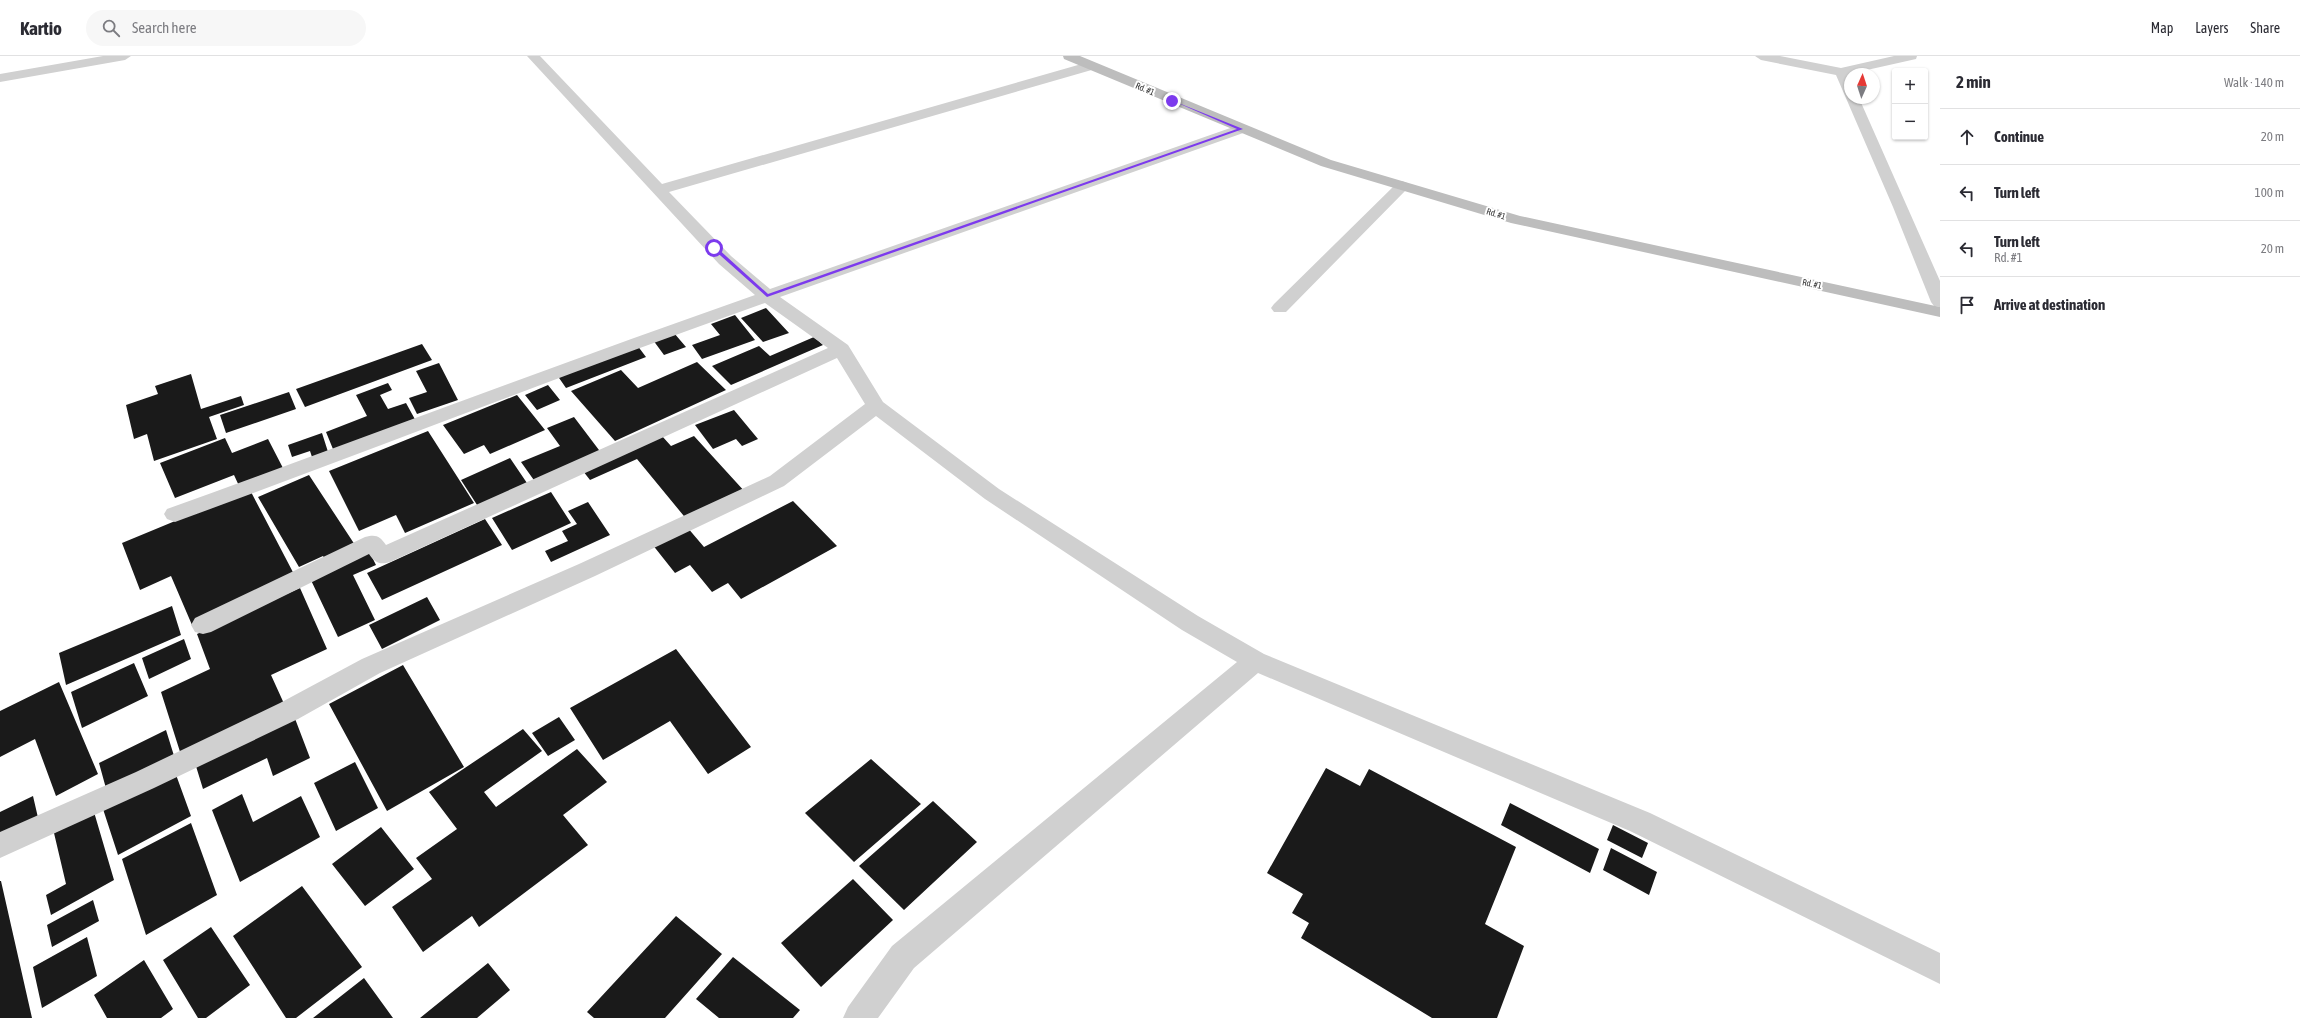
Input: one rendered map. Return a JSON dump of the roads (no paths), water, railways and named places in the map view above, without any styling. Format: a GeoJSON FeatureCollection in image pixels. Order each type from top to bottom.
{"type":"FeatureCollection","features":[{"type":"Feature","properties":{"kind":"main road","name":"Rd. #1"},"geometry":{"type":"LineString","coordinates":[[1069,56],[1241,129],[1326,163],[1517,220],[1940,312]]}},
{"type":"Feature","properties":{"kind":"street"},"geometry":{"type":"LineString","coordinates":[[0,78],[125,56]]}},
{"type":"Feature","properties":{"kind":"street"},"geometry":{"type":"LineString","coordinates":[[533,56],[725,260],[767,296],[840,349],[876,406],[992,494],[1190,623],[1254,661],[1640,822],[1940,969]]}},
{"type":"Feature","properties":{"kind":"street"},"geometry":{"type":"LineString","coordinates":[[1761,56],[1841,72],[1911,56]]}},
{"type":"Feature","properties":{"kind":"street"},"geometry":{"type":"LineString","coordinates":[[660,190],[1090,66]]}},
{"type":"Feature","properties":{"kind":"street"},"geometry":{"type":"LineString","coordinates":[[1841,72],[1844,79]]}},
{"type":"Feature","properties":{"kind":"street"},"geometry":{"type":"LineString","coordinates":[[1855,104],[1901,207],[1940,302]]}},
{"type":"Feature","properties":{"kind":"street"},"geometry":{"type":"LineString","coordinates":[[176,514],[420,425],[626,346],[1241,129]]}},
{"type":"Feature","properties":{"kind":"street"},"geometry":{"type":"LineString","coordinates":[[1280,308],[1402,186]]}},
{"type":"Feature","properties":{"kind":"street"},"geometry":{"type":"LineString","coordinates":[[203,625],[373,543],[382,556],[840,349]]}},
{"type":"Feature","properties":{"kind":"street"},"geometry":{"type":"LineString","coordinates":[[0,845],[145,780],[289,711],[371,666],[587,570],[777,481],[876,406]]}},
{"type":"Feature","properties":{"kind":"street"},"geometry":{"type":"LineString","coordinates":[[859,1018],[903,957],[1254,661]]}}]}
